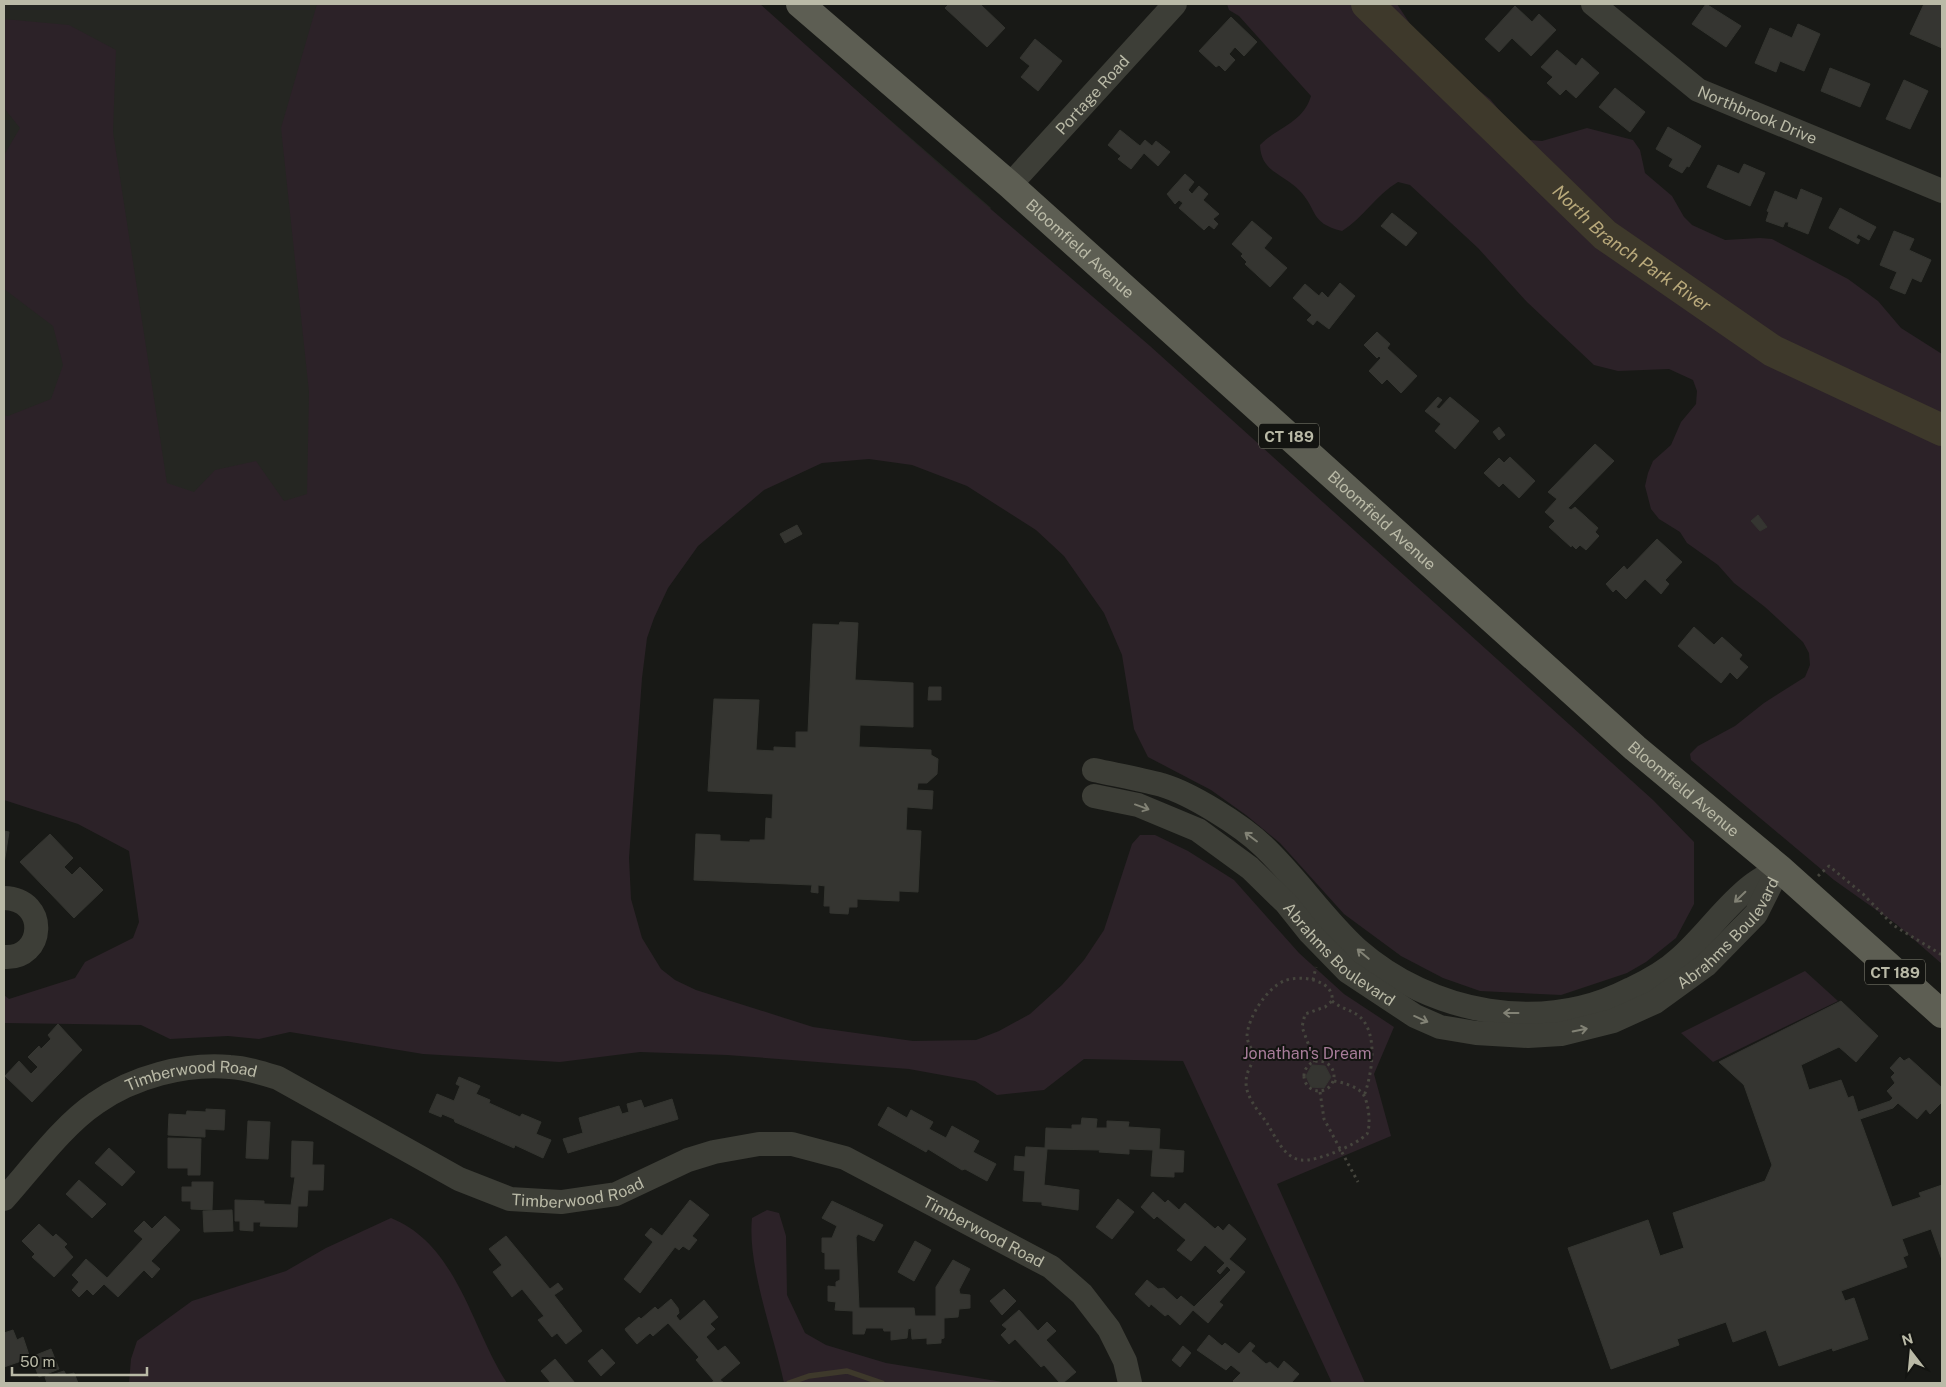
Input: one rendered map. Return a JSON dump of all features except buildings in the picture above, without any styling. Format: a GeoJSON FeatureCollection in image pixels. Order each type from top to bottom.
{"type":"FeatureCollection","features":[{"type":"Feature","properties":{"kind":"main road","name":"Bloomfield Avenue"},"geometry":{"type":"LineString","coordinates":[[800,4],[1010,185],[1635,748],[1779,868],[1942,1014]]}},
{"type":"Feature","properties":{"kind":"street","name":"Portage Road"},"geometry":{"type":"LineString","coordinates":[[1010,185],[1175,4]]}},
{"type":"Feature","properties":{"kind":"street","name":"Northbrook Drive"},"geometry":{"type":"LineString","coordinates":[[1593,4],[1698,90],[1941,186]]}},
{"type":"Feature","properties":{"kind":"street","name":"Abrahms Boulevard"},"geometry":{"type":"LineString","coordinates":[[1094,770],[1164,786],[1202,804],[1234,824],[1263,846],[1356,948],[1377,965],[1423,992],[1480,1011],[1530,1013],[1571,1009],[1629,990],[1679,959],[1751,886],[1779,868]]}},
{"type":"Feature","properties":{"kind":"street","name":"Abrahms Boulevard"},"geometry":{"type":"LineString","coordinates":[[1094,796],[1138,805],[1198,830],[1250,868],[1286,903],[1310,934],[1347,971],[1415,1016],[1440,1027],[1476,1032],[1528,1036],[1561,1034],[1613,1021],[1655,1002],[1706,965],[1756,914],[1779,868]]}},
{"type":"Feature","properties":{"kind":"street"},"geometry":{"type":"LineString","coordinates":[[4,898],[23,902],[30,908],[37,926],[32,944],[26,951],[18,955],[4,957]]}},
{"type":"Feature","properties":{"kind":"street","name":"Timberwood Road"},"geometry":{"type":"LineString","coordinates":[[4,1199],[79,1116],[96,1102],[148,1078],[200,1068],[229,1067],[253,1070],[278,1078],[458,1179],[510,1200],[560,1202],[616,1194],[688,1160],[714,1152],[759,1144],[792,1144],[845,1158],[1052,1268],[1082,1294],[1109,1329],[1125,1361],[1130,1383]]}},
{"type":"Feature","properties":{"kind":"path"},"geometry":{"type":"LineString","coordinates":[[1803,890],[1829,866],[1863,894],[1893,925],[1942,955]]}},
{"type":"Feature","properties":{"kind":"path"},"geometry":{"type":"LineString","coordinates":[[1314,980],[1313,973],[1318,965]]}},
{"type":"Feature","properties":{"kind":"path"},"geometry":{"type":"LineString","coordinates":[[1300,978],[1314,980],[1329,989],[1332,1001],[1342,1009],[1360,1016],[1371,1034],[1372,1048],[1368,1085],[1364,1096],[1369,1131],[1361,1139],[1341,1149],[1306,1161],[1290,1157],[1249,1095],[1246,1084],[1253,1058],[1247,1032],[1259,1007],[1272,990],[1284,981],[1300,978]]}},
{"type":"Feature","properties":{"kind":"path"},"geometry":{"type":"LineString","coordinates":[[1315,1062],[1303,1030],[1304,1017],[1308,1012],[1325,1007],[1332,1001]]}},
{"type":"Feature","properties":{"kind":"path"},"geometry":{"type":"LineString","coordinates":[[1315,1062],[1329,1064],[1334,1071],[1334,1080],[1328,1089],[1320,1092],[1309,1088],[1304,1078],[1307,1067],[1315,1062]]}},
{"type":"Feature","properties":{"kind":"path"},"geometry":{"type":"LineString","coordinates":[[1334,1080],[1359,1090],[1364,1096]]}},
{"type":"Feature","properties":{"kind":"path"},"geometry":{"type":"LineString","coordinates":[[1320,1092],[1324,1119],[1358,1182]]}},
{"type":"Feature","properties":{"kind":"shaded area"},"geometry":{"type":"Polygon","coordinates":[[[4,4],[757,4],[991,208],[510,760],[4,727],[4,4]]]}},
{"type":"Feature","properties":{"kind":"green space","name":"Jonathan's Dream"},"geometry":{"type":"Polygon","coordinates":[[[317,4],[760,4],[942,167],[1150,346],[1653,800],[1694,842],[1694,904],[1676,938],[1646,962],[1627,973],[1561,995],[1480,991],[1443,978],[1401,956],[1344,914],[1280,843],[1246,815],[1211,790],[1148,757],[1134,729],[1122,655],[1104,613],[1064,556],[1036,530],[967,486],[912,465],[869,459],[822,463],[764,490],[698,546],[668,588],[647,638],[642,678],[629,858],[631,899],[642,938],[661,969],[675,980],[696,990],[813,1027],[913,1041],[976,1040],[999,1031],[1030,1014],[1062,985],[1084,960],[1104,930],[1132,844],[1140,835],[1155,835],[1188,851],[1234,880],[1299,953],[1344,994],[1394,1027],[1374,1074],[1391,1136],[1277,1184],[1365,1383],[1332,1383],[1183,1061],[1084,1059],[1044,1090],[997,1095],[975,1081],[909,1069],[727,1055],[640,1052],[560,1062],[423,1054],[290,1032],[259,1039],[228,1036],[170,1039],[141,1025],[4,1023],[4,995],[9,999],[75,978],[85,962],[133,938],[139,922],[129,851],[78,824],[4,800],[4,415],[8,416],[51,399],[63,365],[53,326],[4,289],[4,155],[20,128],[4,108],[4,19],[69,25],[116,50],[113,132],[167,483],[194,492],[215,470],[256,461],[284,501],[307,494],[309,392],[281,128],[317,4]]]}},
{"type":"Feature","properties":{"kind":"green space"},"geometry":{"type":"Polygon","coordinates":[[[1227,4],[1397,4],[1418,36],[1461,77],[1490,99],[1519,134],[1530,140],[1542,141],[1587,128],[1633,140],[1640,150],[1645,173],[1672,196],[1684,217],[1692,225],[1725,240],[1772,239],[1848,279],[1878,301],[1901,328],[1942,354],[1942,964],[1896,924],[1834,880],[1691,760],[1690,754],[1698,746],[1735,726],[1764,703],[1805,677],[1810,665],[1809,653],[1803,642],[1765,607],[1734,583],[1718,565],[1687,543],[1680,532],[1659,519],[1651,509],[1645,486],[1648,473],[1653,461],[1671,445],[1681,422],[1696,404],[1697,391],[1693,380],[1669,369],[1618,371],[1594,365],[1527,302],[1478,248],[1410,185],[1398,182],[1390,187],[1357,220],[1342,231],[1331,228],[1319,220],[1299,190],[1268,167],[1261,154],[1260,145],[1290,124],[1302,112],[1311,96],[1239,16],[1229,10],[1227,4]]]}},
{"type":"Feature","properties":{"kind":"green space"},"geometry":{"type":"Polygon","coordinates":[[[1805,971],[1838,1001],[1713,1062],[1681,1033],[1805,971]]]}},
{"type":"Feature","properties":{"kind":"green space"},"geometry":{"type":"Polygon","coordinates":[[[767,1210],[779,1213],[786,1236],[787,1295],[805,1333],[826,1345],[886,1363],[1009,1383],[784,1383],[762,1300],[753,1257],[752,1218],[767,1210]]]}},
{"type":"Feature","properties":{"kind":"green space"},"geometry":{"type":"Polygon","coordinates":[[[391,1218],[414,1231],[432,1247],[448,1268],[461,1290],[494,1361],[507,1383],[129,1383],[131,1359],[137,1341],[192,1301],[286,1271],[326,1248],[391,1218]]]}},
{"type":"Feature","properties":{"kind":"waterway","name":"North Branch Park River"},"geometry":{"type":"LineString","coordinates":[[1367,4],[1605,235],[1773,351],[1942,430]]}},
{"type":"Feature","properties":{"kind":"waterway"},"geometry":{"type":"LineString","coordinates":[[789,1383],[809,1376],[847,1371],[882,1383]]}}]}
